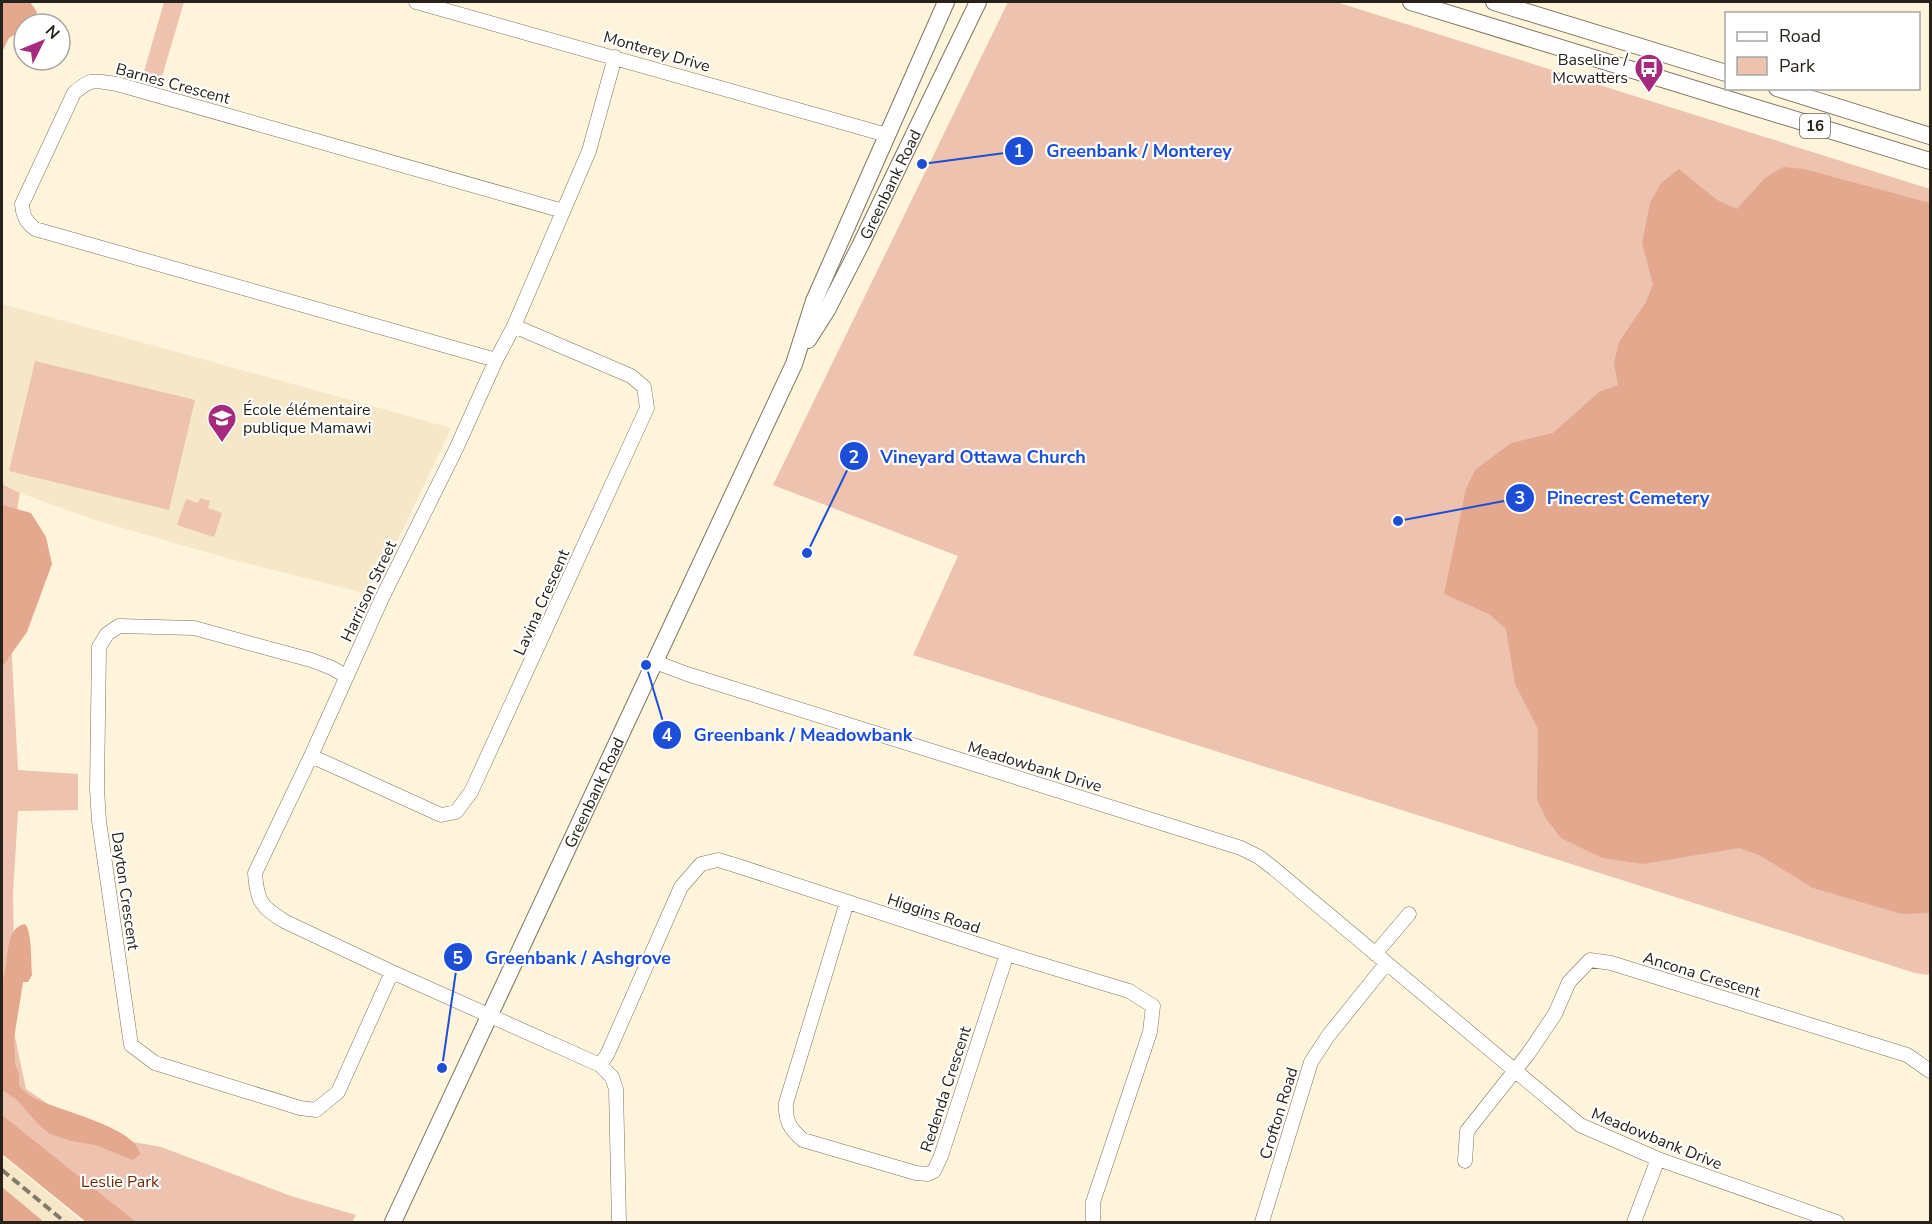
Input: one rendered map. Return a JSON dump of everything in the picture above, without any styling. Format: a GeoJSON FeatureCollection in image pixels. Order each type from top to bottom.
{"type":"FeatureCollection","features":[{"type":"Feature","properties":{"kind":"main road","name":"Greenbank Road"},"geometry":{"type":"LineString","coordinates":[[794,364],[814,301],[946,2]]}},
{"type":"Feature","properties":{"kind":"main road","name":"Greenbank Road"},"geometry":{"type":"LineString","coordinates":[[393,1222],[794,364],[827,310],[860,246],[978,2]]}},
{"type":"Feature","properties":{"kind":"main road","name":"16"},"geometry":{"type":"LineString","coordinates":[[1411,2],[1431,4],[1930,161]]}},
{"type":"Feature","properties":{"kind":"main road"},"geometry":{"type":"LineString","coordinates":[[1494,2],[1725,73]]}},
{"type":"Feature","properties":{"kind":"main road","name":"16"},"geometry":{"type":"LineString","coordinates":[[1783,90],[1930,136]]}},
{"type":"Feature","properties":{"kind":"street","name":"Monterey Drive"},"geometry":{"type":"LineString","coordinates":[[416,2],[887,135]]}},
{"type":"Feature","properties":{"kind":"street","name":"Harrison Street"},"geometry":{"type":"LineString","coordinates":[[600,1065],[286,922],[272,914],[261,903],[256,889],[255,873],[382,598],[514,326],[589,151],[615,57]]}},
{"type":"Feature","properties":{"kind":"street","name":"Barnes Crescent"},"geometry":{"type":"LineString","coordinates":[[496,360],[35,229],[27,223],[22,204],[74,93],[86,82],[96,81],[127,86],[563,211]]}},
{"type":"Feature","properties":{"kind":"street","name":"Lavina Crescent"},"geometry":{"type":"LineString","coordinates":[[311,756],[441,815],[456,813],[471,792],[646,408],[644,387],[631,376],[514,326]]}},
{"type":"Feature","properties":{"kind":"street","name":"Dayton Crescent"},"geometry":{"type":"LineString","coordinates":[[346,676],[311,660],[194,628],[119,626],[107,634],[99,646],[97,789],[99,821],[130,1045],[155,1063],[300,1108],[316,1110],[338,1092],[392,972]]}},
{"type":"Feature","properties":{"kind":"street","name":"Meadowbank Drive"},"geometry":{"type":"LineString","coordinates":[[655,662],[699,678],[1241,848],[1265,862],[1580,1125],[1659,1158],[1837,1222]]}},
{"type":"Feature","properties":{"kind":"street","name":"Higgins Road"},"geometry":{"type":"LineString","coordinates":[[600,1065],[608,1055],[681,887],[701,864],[718,860],[1129,992],[1153,1006],[1150,1032],[1093,1202],[1094,1222]]}},
{"type":"Feature","properties":{"kind":"street","name":"Redenda Crescent"},"geometry":{"type":"LineString","coordinates":[[848,902],[786,1103],[785,1118],[792,1131],[803,1140],[916,1173],[928,1174],[934,1171],[941,1156],[1007,954]]}},
{"type":"Feature","properties":{"kind":"street"},"geometry":{"type":"LineString","coordinates":[[1375,954],[1409,914]]}},
{"type":"Feature","properties":{"kind":"street","name":"Ancona Crescent"},"geometry":{"type":"LineString","coordinates":[[1514,1072],[1555,1014],[1569,982],[1590,960],[1611,963],[1907,1056],[1930,1071]]}},
{"type":"Feature","properties":{"kind":"street","name":"Crofton Road"},"geometry":{"type":"LineString","coordinates":[[1262,1222],[1311,1062],[1328,1036],[1386,964]]}},
{"type":"Feature","properties":{"kind":"street"},"geometry":{"type":"LineString","coordinates":[[600,1065],[612,1077],[615,1089],[619,1222]]}},
{"type":"Feature","properties":{"kind":"street"},"geometry":{"type":"LineString","coordinates":[[1465,1161],[1467,1131],[1514,1072]]}},
{"type":"Feature","properties":{"kind":"street"},"geometry":{"type":"LineString","coordinates":[[1634,1222],[1659,1158]]}},
{"type":"Feature","properties":{"kind":"shaded area"},"geometry":{"type":"Polygon","coordinates":[[[2,2],[30,2],[37,12],[12,12],[12,36],[2,52],[2,2]]]}},
{"type":"Feature","properties":{"kind":"shaded area"},"geometry":{"type":"Polygon","coordinates":[[[1783,167],[1804,169],[1930,203],[1930,913],[1902,914],[1813,888],[1759,855],[1739,848],[1643,864],[1602,858],[1561,838],[1547,820],[1537,800],[1538,729],[1515,684],[1506,629],[1489,614],[1444,594],[1466,489],[1475,470],[1511,443],[1553,433],[1599,392],[1618,385],[1614,363],[1619,342],[1646,302],[1653,284],[1642,243],[1650,203],[1661,183],[1679,169],[1717,200],[1737,209],[1765,178],[1783,167]]]}},
{"type":"Feature","properties":{"kind":"shaded area","name":"École élémentaire publique Mamawi"},"geometry":{"type":"Polygon","coordinates":[[[2,304],[451,428],[387,563],[364,593],[223,557],[95,520],[20,493],[2,484],[2,304]]]}},
{"type":"Feature","properties":{"kind":"shaded area"},"geometry":{"type":"Polygon","coordinates":[[[2,505],[31,513],[46,537],[52,564],[27,632],[2,667],[2,505]]]}},
{"type":"Feature","properties":{"kind":"shaded area"},"geometry":{"type":"Polygon","coordinates":[[[25,924],[30,940],[32,975],[28,982],[23,982],[14,1039],[19,1086],[30,1096],[110,1127],[124,1135],[135,1144],[140,1154],[133,1160],[95,1145],[50,1134],[17,1100],[2,1090],[2,981],[10,939],[18,927],[25,924]]]}},
{"type":"Feature","properties":{"kind":"shaded area"},"geometry":{"type":"Polygon","coordinates":[[[2,1115],[136,1222],[86,1222],[2,1154],[2,1115]]]}},
{"type":"Feature","properties":{"kind":"shaded area"},"geometry":{"type":"Polygon","coordinates":[[[2,1156],[83,1222],[44,1222],[2,1187],[2,1156]]]}},
{"type":"Feature","properties":{"kind":"shaded area"},"geometry":{"type":"Polygon","coordinates":[[[2,1187],[44,1222],[2,1222],[2,1187]]]}},
{"type":"Feature","properties":{"kind":"green space"},"geometry":{"type":"Polygon","coordinates":[[[164,2],[184,2],[161,80],[143,75],[164,2]]]}},
{"type":"Feature","properties":{"kind":"green space"},"geometry":{"type":"Polygon","coordinates":[[[1008,2],[1336,2],[1930,189],[1930,975],[1915,973],[913,655],[958,556],[773,485],[1008,2]]]}},
{"type":"Feature","properties":{"kind":"green space"},"geometry":{"type":"Polygon","coordinates":[[[35,361],[195,400],[169,510],[9,471],[35,361]]]}},
{"type":"Feature","properties":{"kind":"green space","name":"Leslie Park"},"geometry":{"type":"Polygon","coordinates":[[[2,484],[20,493],[7,565],[18,770],[78,774],[78,810],[18,811],[10,1013],[26,1089],[94,1135],[161,1147],[291,1196],[356,1215],[352,1222],[106,1222],[2,1134],[2,484]]]}},
{"type":"Feature","properties":{"kind":"green space"},"geometry":{"type":"Polygon","coordinates":[[[200,498],[210,501],[208,508],[222,513],[214,537],[177,525],[186,499],[198,503],[200,498]]]}},
{"type":"Feature","properties":{"kind":"railway"},"geometry":{"type":"LineString","coordinates":[[2,1170],[65,1222]]}},
{"type":"Feature","properties":{"kind":"place","name":"Baseline / Mcwatters"},"geometry":{"type":"Point","coordinates":[1649,94]}},
{"type":"Feature","properties":{"kind":"place","name":"Greenbank / Monterey"},"geometry":{"type":"Point","coordinates":[922,164]}},
{"type":"Feature","properties":{"kind":"place","name":"École élémentaire publique Mamawi"},"geometry":{"type":"Point","coordinates":[222,444]}},
{"type":"Feature","properties":{"kind":"place","name":"Pinecrest Cemetery"},"geometry":{"type":"Point","coordinates":[1398,521]}},
{"type":"Feature","properties":{"kind":"place","name":"Vineyard Ottawa Church"},"geometry":{"type":"Point","coordinates":[807,553]}},
{"type":"Feature","properties":{"kind":"place","name":"Greenbank / Meadowbank"},"geometry":{"type":"Point","coordinates":[646,665]}},
{"type":"Feature","properties":{"kind":"place","name":"Greenbank / Ashgrove"},"geometry":{"type":"Point","coordinates":[442,1068]}}]}
